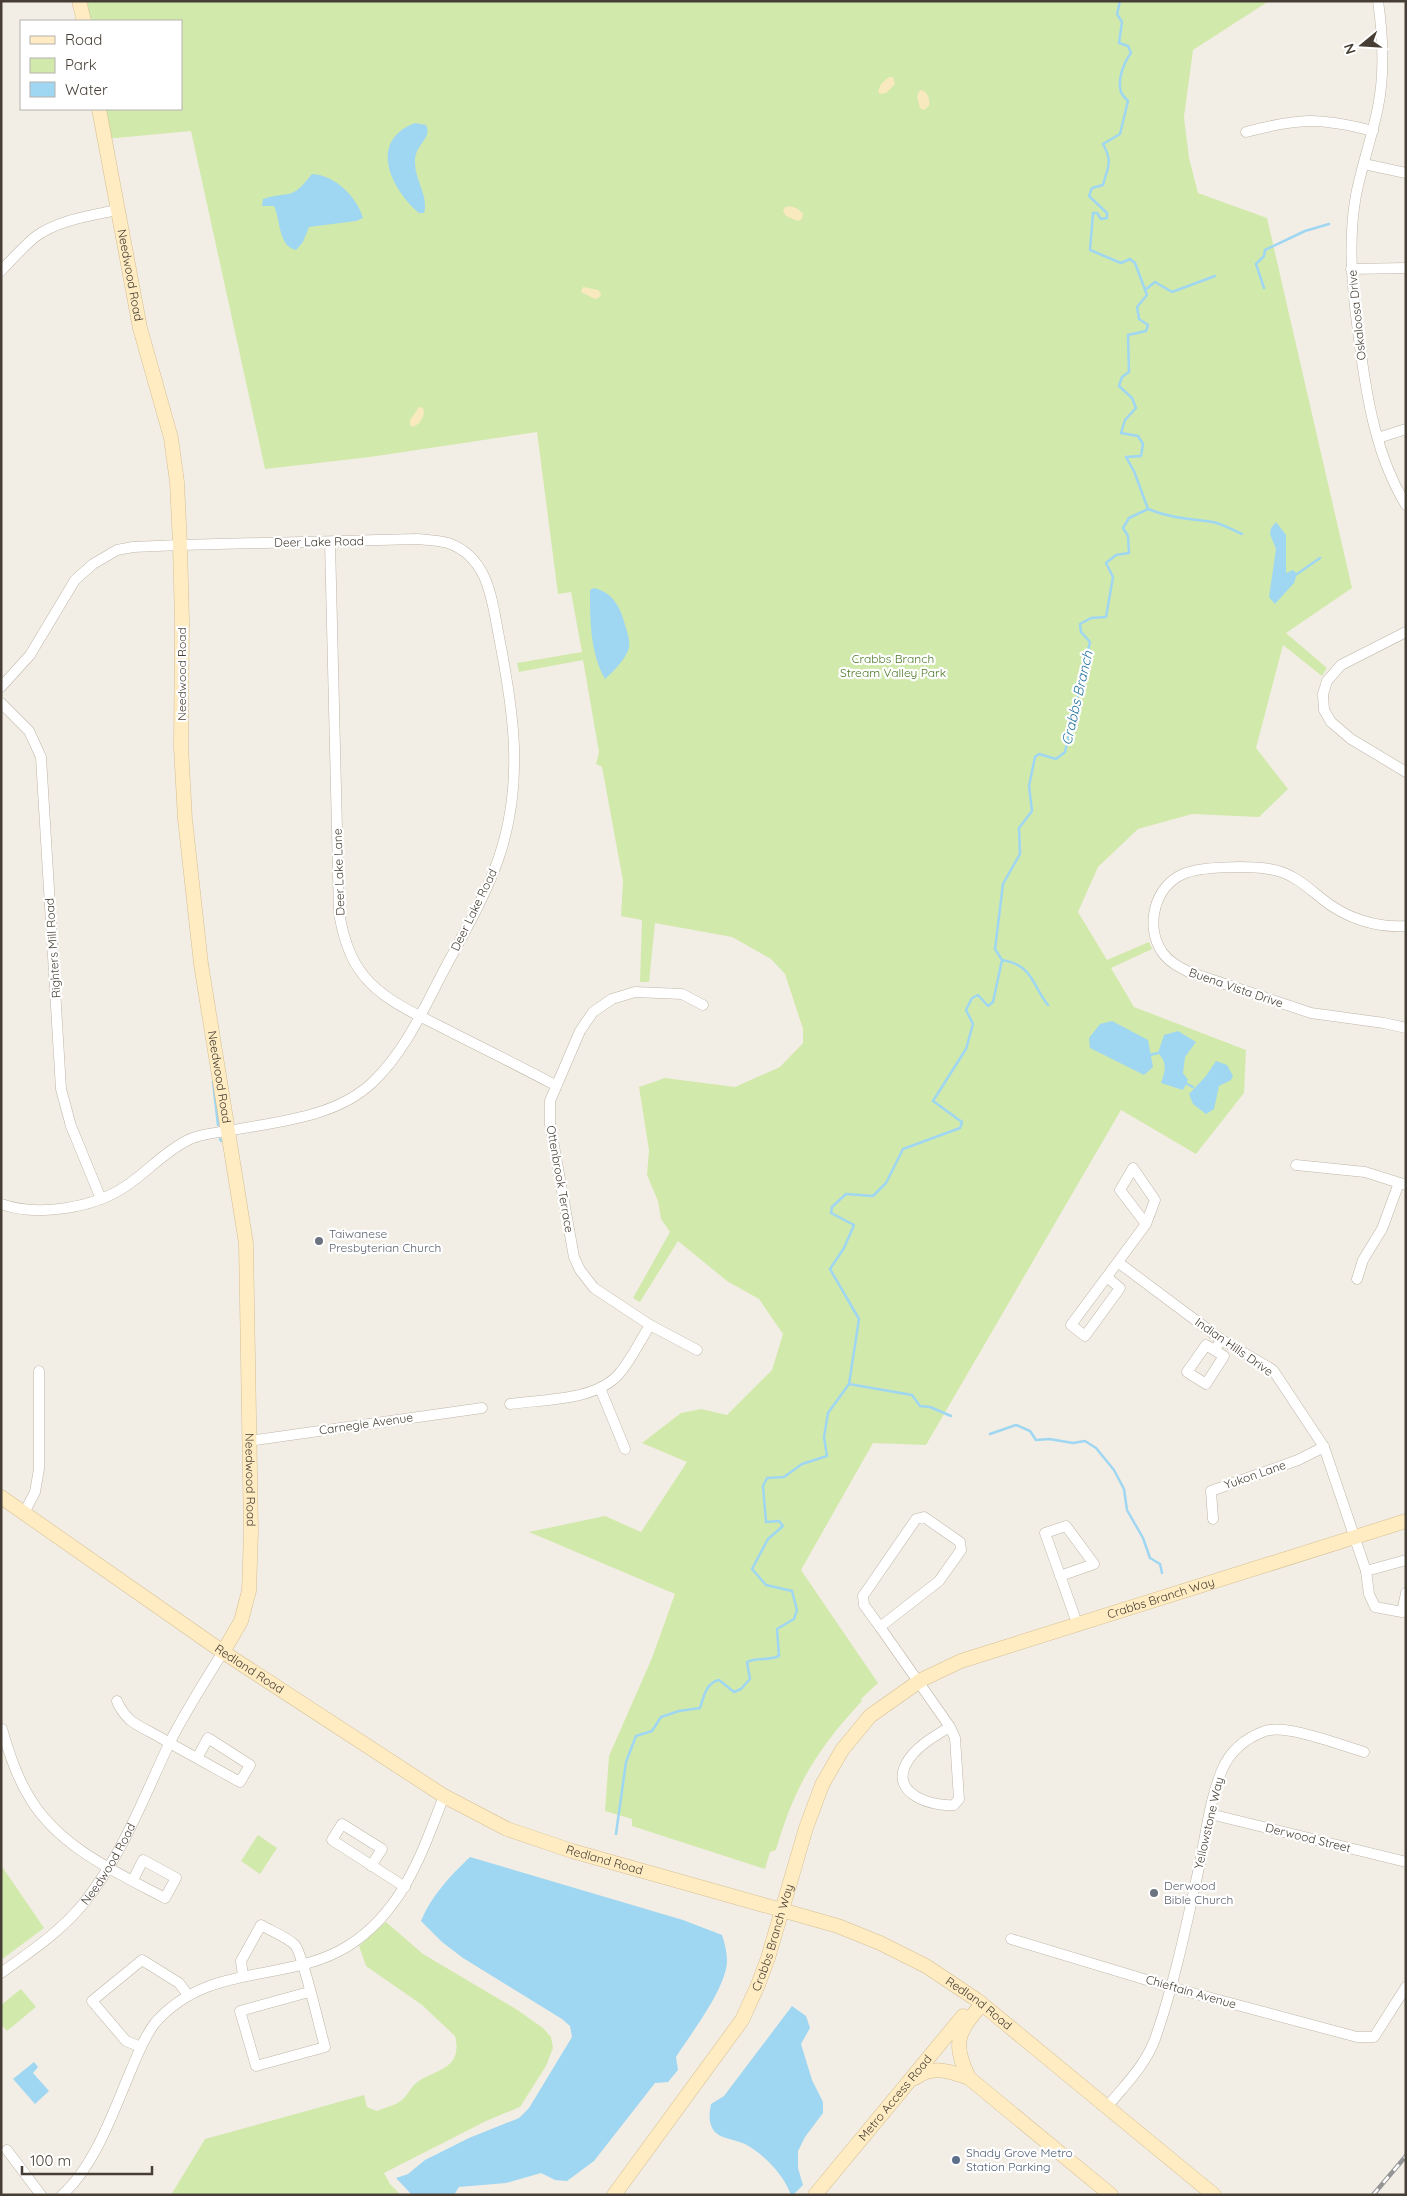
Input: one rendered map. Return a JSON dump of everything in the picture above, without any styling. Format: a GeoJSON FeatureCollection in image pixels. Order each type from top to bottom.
{"type":"FeatureCollection","features":[{"type":"Feature","properties":{"kind":"street"},"geometry":{"type":"LineString","coordinates":[[79,1],[84,20]]}},
{"type":"Feature","properties":{"kind":"street","name":"Oskaloosa Drive"},"geometry":{"type":"LineString","coordinates":[[1378,1],[1382,31],[1383,64],[1379,104],[1353,216],[1352,295],[1366,395],[1378,438],[1406,505]]}},
{"type":"Feature","properties":{"kind":"street","name":"Needwood Road"},"geometry":{"type":"LineString","coordinates":[[1,1973],[39,1946],[70,1918],[109,1867],[127,1837],[170,1743],[195,1696],[241,1620],[249,1591],[246,1243],[201,964],[185,819],[181,747],[182,621],[180,545],[176,482],[171,438],[140,328],[99,110]]}},
{"type":"Feature","properties":{"kind":"street"},"geometry":{"type":"LineString","coordinates":[[1246,132],[1282,122],[1310,120],[1337,122],[1373,131]]}},
{"type":"Feature","properties":{"kind":"street"},"geometry":{"type":"LineString","coordinates":[[1364,164],[1406,173]]}},
{"type":"Feature","properties":{"kind":"street"},"geometry":{"type":"LineString","coordinates":[[1,271],[36,237],[51,227],[117,210]]}},
{"type":"Feature","properties":{"kind":"street"},"geometry":{"type":"LineString","coordinates":[[1351,269],[1406,268]]}},
{"type":"Feature","properties":{"kind":"street"},"geometry":{"type":"LineString","coordinates":[[1378,438],[1406,429]]}},
{"type":"Feature","properties":{"kind":"street","name":"Deer Lake Road"},"geometry":{"type":"LineString","coordinates":[[1,687],[30,655],[75,580],[93,564],[117,550],[134,547],[180,545],[417,539],[445,542],[459,548],[481,568],[488,585],[506,673],[516,748],[511,808],[499,856],[481,900],[410,1037],[389,1065],[371,1084],[352,1098],[312,1115],[229,1131],[214,1132],[189,1139],[166,1154],[125,1188],[100,1199],[76,1206],[33,1210],[1,1204]]}},
{"type":"Feature","properties":{"kind":"street","name":"Deer Lake Lane"},"geometry":{"type":"LineString","coordinates":[[330,542],[339,913],[343,936],[356,964],[365,977],[382,994],[420,1016],[555,1084]]}},
{"type":"Feature","properties":{"kind":"street"},"geometry":{"type":"LineString","coordinates":[[1406,632],[1335,670],[1327,681],[1323,703],[1324,710],[1331,722],[1351,739],[1406,772]]}},
{"type":"Feature","properties":{"kind":"street","name":"Righters Mill Road"},"geometry":{"type":"LineString","coordinates":[[1,703],[29,732],[41,757],[61,1089],[71,1126],[100,1199]]}},
{"type":"Feature","properties":{"kind":"street","name":"Buena Vista Drive"},"geometry":{"type":"LineString","coordinates":[[1406,926],[1390,927],[1368,922],[1341,911],[1322,899],[1303,881],[1268,868],[1206,868],[1181,875],[1169,883],[1160,895],[1153,925],[1156,940],[1163,953],[1176,966],[1189,972],[1311,1013],[1384,1023],[1406,1028]]}},
{"type":"Feature","properties":{"kind":"street","name":"Ottenbrook Terrace"},"geometry":{"type":"LineString","coordinates":[[697,1350],[650,1325],[594,1288],[580,1270],[574,1257],[550,1124],[550,1101],[555,1084],[580,1031],[593,1012],[612,998],[635,992],[682,994],[703,1005]]}},
{"type":"Feature","properties":{"kind":"street"},"geometry":{"type":"LineString","coordinates":[[1296,1165],[1365,1172],[1403,1184],[1382,1229],[1363,1260],[1357,1279]]}},
{"type":"Feature","properties":{"kind":"street"},"geometry":{"type":"LineString","coordinates":[[1108,1278],[1120,1288],[1085,1336],[1071,1326],[1146,1224],[1155,1200],[1133,1168],[1120,1190],[1146,1224]]}},
{"type":"Feature","properties":{"kind":"street","name":"Indian Hills Drive"},"geometry":{"type":"LineString","coordinates":[[1118,1263],[1222,1340],[1273,1370],[1324,1446],[1353,1538],[1366,1571],[1369,1594],[1375,1607],[1402,1612],[1406,1593]]}},
{"type":"Feature","properties":{"kind":"street"},"geometry":{"type":"LineString","coordinates":[[510,1404],[585,1394],[600,1388],[619,1374],[650,1325]]}},
{"type":"Feature","properties":{"kind":"street"},"geometry":{"type":"LineString","coordinates":[[1214,1350],[1222,1340]]}},
{"type":"Feature","properties":{"kind":"street"},"geometry":{"type":"LineString","coordinates":[[24,1513],[35,1492],[39,1469],[39,1371]]}},
{"type":"Feature","properties":{"kind":"street"},"geometry":{"type":"LineString","coordinates":[[600,1388],[625,1449]]}},
{"type":"Feature","properties":{"kind":"street","name":"Carnegie Avenue"},"geometry":{"type":"LineString","coordinates":[[249,1441],[482,1408]]}},
{"type":"Feature","properties":{"kind":"street","name":"Yukon Lane"},"geometry":{"type":"LineString","coordinates":[[1213,1519],[1211,1491],[1298,1460],[1324,1446]]}},
{"type":"Feature","properties":{"kind":"street","name":"Redland Road"},"geometry":{"type":"LineString","coordinates":[[1,1497],[223,1652],[444,1796],[507,1829],[572,1852],[838,1926],[880,1943],[926,1966],[979,2002],[1214,2195]]}},
{"type":"Feature","properties":{"kind":"street"},"geometry":{"type":"LineString","coordinates":[[880,1627],[939,1581],[961,1550],[960,1542],[924,1518],[916,1519],[863,1596],[864,1605],[919,1681],[950,1727],[955,1738],[958,1799],[954,1806],[925,1803],[913,1795],[906,1786],[902,1777],[904,1766],[933,1737],[950,1727]]}},
{"type":"Feature","properties":{"kind":"street","name":"Crabbs Branch Way"},"geometry":{"type":"LineString","coordinates":[[614,2195],[742,2020],[768,1958],[809,1819],[822,1784],[842,1750],[870,1716],[919,1681],[961,1660],[1406,1521]]}},
{"type":"Feature","properties":{"kind":"street"},"geometry":{"type":"LineString","coordinates":[[1060,1576],[1094,1564],[1066,1526],[1044,1533],[1077,1623]]}},
{"type":"Feature","properties":{"kind":"street"},"geometry":{"type":"LineString","coordinates":[[1366,1571],[1406,1560]]}},
{"type":"Feature","properties":{"kind":"street"},"geometry":{"type":"LineString","coordinates":[[117,1701],[121,1711],[132,1722],[240,1782],[250,1765],[208,1738],[197,1758]]}},
{"type":"Feature","properties":{"kind":"street"},"geometry":{"type":"LineString","coordinates":[[2,1729],[20,1780],[41,1815],[65,1839],[132,1880]]}},
{"type":"Feature","properties":{"kind":"street","name":"Yellowstone Way"},"geometry":{"type":"LineString","coordinates":[[1107,2107],[1133,2077],[1150,2051],[1170,1987],[1222,1770],[1231,1754],[1246,1740],[1266,1731],[1285,1729],[1364,1752]]}},
{"type":"Feature","properties":{"kind":"street"},"geometry":{"type":"LineString","coordinates":[[62,2195],[84,2169],[141,2047],[155,2023],[188,1995],[212,1984],[302,1964],[348,1946],[381,1918],[405,1887],[412,1875],[444,1796]]}},
{"type":"Feature","properties":{"kind":"street","name":"Derwood Street"},"geometry":{"type":"LineString","coordinates":[[1210,1814],[1406,1862]]}},
{"type":"Feature","properties":{"kind":"street"},"geometry":{"type":"LineString","coordinates":[[371,1866],[382,1849],[342,1824],[332,1840],[371,1866],[405,1887]]}},
{"type":"Feature","properties":{"kind":"street"},"geometry":{"type":"LineString","coordinates":[[243,1976],[241,1962],[261,1925],[294,1945],[302,1964],[325,2047],[256,2066],[240,2010],[309,1992]]}},
{"type":"Feature","properties":{"kind":"street","name":"Chieftain Avenue"},"geometry":{"type":"LineString","coordinates":[[1010,1938],[1170,1987],[1357,2037],[1374,2037],[1406,1987]]}},
{"type":"Feature","properties":{"kind":"street"},"geometry":{"type":"LineString","coordinates":[[141,2047],[126,2041],[92,2001],[142,1960],[179,1983],[188,1995]]}},
{"type":"Feature","properties":{"kind":"street"},"geometry":{"type":"LineString","coordinates":[[969,2078],[962,2062],[959,2038],[962,2029],[979,2002]]}},
{"type":"Feature","properties":{"kind":"street","name":"Metro Access Road"},"geometry":{"type":"LineString","coordinates":[[815,2195],[979,2002]]}},
{"type":"Feature","properties":{"kind":"street"},"geometry":{"type":"LineString","coordinates":[[910,2081],[922,2073],[938,2069],[969,2078],[1111,2195]]}},
{"type":"Feature","properties":{"kind":"street"},"geometry":{"type":"LineString","coordinates":[[7,2150],[41,2195]]}},
{"type":"Feature","properties":{"kind":"green space","name":"Crabbs Branch Stream Valley Park"},"geometry":{"type":"Polygon","coordinates":[[[87,1],[1269,1],[1193,50],[1184,117],[1189,158],[1198,193],[1267,218],[1352,588],[1286,633],[1327,668],[1322,676],[1283,645],[1256,748],[1288,789],[1259,817],[1192,814],[1138,829],[1098,867],[1078,912],[1107,960],[1149,942],[1152,949],[1111,968],[1134,1007],[1246,1050],[1244,1093],[1196,1154],[1121,1110],[926,1445],[873,1443],[801,1570],[878,1683],[861,1699],[862,1701],[832,1736],[809,1770],[791,1807],[776,1850],[770,1852],[765,1869],[632,1826],[632,1819],[605,1811],[609,1756],[652,1658],[675,1594],[529,1532],[605,1516],[641,1532],[687,1462],[642,1443],[681,1413],[701,1409],[727,1415],[772,1370],[783,1334],[759,1299],[727,1281],[678,1241],[640,1302],[633,1298],[670,1232],[661,1219],[658,1201],[647,1175],[649,1150],[639,1087],[665,1078],[735,1087],[780,1067],[803,1043],[803,1029],[785,974],[771,959],[732,937],[655,923],[649,982],[640,982],[642,920],[621,916],[623,881],[602,767],[596,764],[599,752],[583,660],[519,672],[517,663],[582,652],[571,592],[558,594],[537,432],[370,457],[265,469],[191,131],[105,139],[101,110],[182,110],[182,20],[90,20],[87,1]]]}},
{"type":"Feature","properties":{"kind":"green space"},"geometry":{"type":"Polygon","coordinates":[[[258,1835],[277,1848],[260,1874],[241,1861],[258,1835]]]}},
{"type":"Feature","properties":{"kind":"green space"},"geometry":{"type":"Polygon","coordinates":[[[1,1865],[44,1928],[1,1960],[1,1865]]]}},
{"type":"Feature","properties":{"kind":"green space"},"geometry":{"type":"Polygon","coordinates":[[[386,1922],[423,1954],[516,2009],[543,2028],[551,2037],[553,2048],[546,2066],[520,2107],[486,2121],[384,2173],[390,2184],[401,2195],[171,2195],[205,2139],[364,2095],[367,2107],[377,2111],[399,2102],[414,2085],[444,2068],[455,2057],[457,2048],[455,2036],[422,2005],[366,1966],[359,1946],[386,1922]]]}},
{"type":"Feature","properties":{"kind":"green space"},"geometry":{"type":"Polygon","coordinates":[[[21,1989],[36,2007],[7,2031],[1,2024],[1,2005],[21,1989]]]}},
{"type":"Feature","properties":{"kind":"sand"},"geometry":{"type":"Polygon","coordinates":[[[889,77],[893,77],[895,84],[886,93],[880,94],[878,91],[881,84],[889,77]]]}},
{"type":"Feature","properties":{"kind":"sand"},"geometry":{"type":"Polygon","coordinates":[[[920,90],[925,92],[929,98],[929,106],[924,110],[920,108],[917,96],[920,90]]]}},
{"type":"Feature","properties":{"kind":"sand"},"geometry":{"type":"Polygon","coordinates":[[[785,207],[793,207],[799,210],[803,214],[802,219],[798,221],[786,216],[783,211],[785,207]]]}},
{"type":"Feature","properties":{"kind":"sand"},"geometry":{"type":"Polygon","coordinates":[[[583,287],[598,290],[601,294],[600,297],[595,299],[581,292],[583,287]]]}},
{"type":"Feature","properties":{"kind":"sand"},"geometry":{"type":"Polygon","coordinates":[[[419,407],[423,408],[423,417],[413,427],[410,425],[410,420],[419,407]]]}},
{"type":"Feature","properties":{"kind":"water"},"geometry":{"type":"Polygon","coordinates":[[[415,123],[426,125],[427,130],[427,134],[415,156],[417,176],[425,201],[424,213],[419,213],[400,191],[388,165],[388,153],[392,141],[400,131],[415,123]]]}},
{"type":"Feature","properties":{"kind":"water"},"geometry":{"type":"Polygon","coordinates":[[[312,174],[329,178],[344,188],[356,202],[363,218],[356,221],[309,227],[303,242],[296,250],[290,248],[283,238],[274,206],[262,206],[263,199],[294,192],[312,174]]]}},
{"type":"Feature","properties":{"kind":"water"},"geometry":{"type":"Polygon","coordinates":[[[1276,522],[1286,535],[1286,573],[1293,570],[1297,574],[1294,583],[1275,604],[1269,597],[1276,549],[1270,534],[1271,528],[1276,522]]]}},
{"type":"Feature","properties":{"kind":"water"},"geometry":{"type":"Polygon","coordinates":[[[594,588],[607,594],[616,603],[622,615],[629,641],[629,648],[625,657],[605,679],[596,658],[592,636],[590,590],[594,588]]]}},
{"type":"Feature","properties":{"kind":"water"},"geometry":{"type":"Polygon","coordinates":[[[1112,1021],[1148,1040],[1153,1067],[1144,1075],[1090,1048],[1089,1038],[1100,1024],[1112,1021]]]}},
{"type":"Feature","properties":{"kind":"water"},"geometry":{"type":"Polygon","coordinates":[[[1178,1031],[1196,1042],[1185,1057],[1183,1073],[1188,1080],[1183,1090],[1161,1083],[1164,1064],[1158,1053],[1164,1035],[1178,1031]]]}},
{"type":"Feature","properties":{"kind":"water"},"geometry":{"type":"Polygon","coordinates":[[[1216,1061],[1227,1065],[1233,1076],[1231,1080],[1219,1086],[1214,1109],[1206,1114],[1193,1104],[1189,1094],[1206,1076],[1216,1061]]]}},
{"type":"Feature","properties":{"kind":"water"},"geometry":{"type":"Polygon","coordinates":[[[470,1857],[683,1920],[722,1935],[726,1948],[727,1962],[725,1973],[714,1998],[676,2057],[678,2070],[668,2082],[655,2083],[594,2161],[567,2181],[555,2180],[541,2173],[506,2183],[459,2187],[454,2195],[412,2195],[396,2178],[408,2174],[425,2160],[469,2138],[519,2118],[529,2108],[572,2037],[570,2026],[562,2019],[463,1958],[442,1942],[421,1921],[436,1895],[470,1857]]]}},
{"type":"Feature","properties":{"kind":"water"},"geometry":{"type":"Polygon","coordinates":[[[792,2006],[806,2016],[810,2028],[801,2044],[812,2080],[823,2102],[823,2113],[805,2137],[798,2151],[798,2168],[803,2185],[791,2195],[784,2180],[766,2159],[745,2144],[722,2137],[716,2133],[710,2123],[710,2115],[711,2104],[724,2096],[792,2006]]]}},
{"type":"Feature","properties":{"kind":"water"},"geometry":{"type":"Polygon","coordinates":[[[34,2062],[38,2067],[33,2073],[49,2091],[35,2104],[13,2079],[34,2062]]]}},
{"type":"Feature","properties":{"kind":"waterway","name":"Crabbs Branch"},"geometry":{"type":"LineString","coordinates":[[616,1834],[626,1762],[636,1736],[652,1731],[661,1717],[679,1711],[700,1708],[708,1687],[719,1680],[734,1692],[741,1689],[750,1679],[747,1662],[779,1656],[777,1629],[794,1619],[797,1610],[792,1591],[766,1585],[752,1569],[768,1539],[783,1526],[779,1521],[766,1522],[763,1486],[767,1478],[784,1477],[802,1464],[827,1456],[824,1437],[828,1413],[849,1384],[859,1319],[830,1269],[844,1248],[854,1225],[831,1213],[832,1207],[846,1194],[873,1196],[886,1183],[903,1149],[960,1128],[962,1122],[933,1101],[966,1049],[973,1024],[966,1010],[972,998],[978,995],[988,1006],[993,1002],[1002,960],[995,949],[1003,884],[1020,854],[1019,828],[1032,811],[1029,786],[1035,757],[1039,754],[1056,759],[1065,752],[1090,642],[1081,632],[1080,624],[1091,618],[1106,617],[1113,577],[1106,563],[1116,555],[1129,553],[1128,536],[1123,528],[1129,518],[1148,509],[1134,471],[1126,457],[1141,456],[1143,444],[1138,436],[1121,433],[1125,420],[1136,408],[1132,398],[1119,386],[1122,377],[1129,372],[1128,335],[1146,331],[1148,325],[1139,319],[1137,307],[1147,295],[1135,263],[1130,259],[1121,263],[1090,250],[1093,213],[1097,213],[1101,219],[1107,218],[1107,213],[1089,196],[1092,188],[1103,185],[1109,160],[1103,144],[1120,134],[1128,101],[1120,87],[1122,71],[1131,53],[1128,46],[1119,43],[1122,22],[1117,14],[1120,1]]}},
{"type":"Feature","properties":{"kind":"waterway"},"geometry":{"type":"LineString","coordinates":[[1264,288],[1256,264],[1264,256],[1265,250],[1305,231],[1329,224]]}},
{"type":"Feature","properties":{"kind":"waterway"},"geometry":{"type":"LineString","coordinates":[[1145,290],[1155,282],[1172,292],[1215,276]]}},
{"type":"Feature","properties":{"kind":"waterway"},"geometry":{"type":"LineString","coordinates":[[1148,509],[1172,516],[1217,523],[1242,534]]}},
{"type":"Feature","properties":{"kind":"waterway"},"geometry":{"type":"LineString","coordinates":[[1297,574],[1320,558]]}},
{"type":"Feature","properties":{"kind":"waterway"},"geometry":{"type":"LineString","coordinates":[[1002,960],[1020,966],[1026,971],[1048,1005]]}},
{"type":"Feature","properties":{"kind":"waterway"},"geometry":{"type":"LineString","coordinates":[[1150,1055],[1158,1053]]}},
{"type":"Feature","properties":{"kind":"waterway"},"geometry":{"type":"LineString","coordinates":[[213,1082],[218,1125]]}},
{"type":"Feature","properties":{"kind":"waterway"},"geometry":{"type":"LineString","coordinates":[[1185,1083],[1193,1087]]}},
{"type":"Feature","properties":{"kind":"waterway"},"geometry":{"type":"LineString","coordinates":[[849,1384],[912,1395],[920,1406],[930,1407],[951,1416]]}},
{"type":"Feature","properties":{"kind":"waterway"},"geometry":{"type":"LineString","coordinates":[[990,1434],[1016,1425],[1030,1431],[1036,1440],[1049,1439],[1073,1443],[1085,1441],[1096,1448],[1114,1470],[1124,1489],[1127,1510],[1143,1538],[1150,1558],[1160,1564],[1162,1573]]}},
{"type":"Feature","properties":{"kind":"railway"},"geometry":{"type":"LineString","coordinates":[[1373,2195],[1406,2156]]}},
{"type":"Feature","properties":{"kind":"place","name":"Taiwanese Presbyterian Church"},"geometry":{"type":"Point","coordinates":[319,1241]}},
{"type":"Feature","properties":{"kind":"place","name":"Derwood Bible Church"},"geometry":{"type":"Point","coordinates":[1154,1893]}},
{"type":"Feature","properties":{"kind":"place","name":"Shady Grove Metro Station Parking"},"geometry":{"type":"Point","coordinates":[956,2160]}}]}
